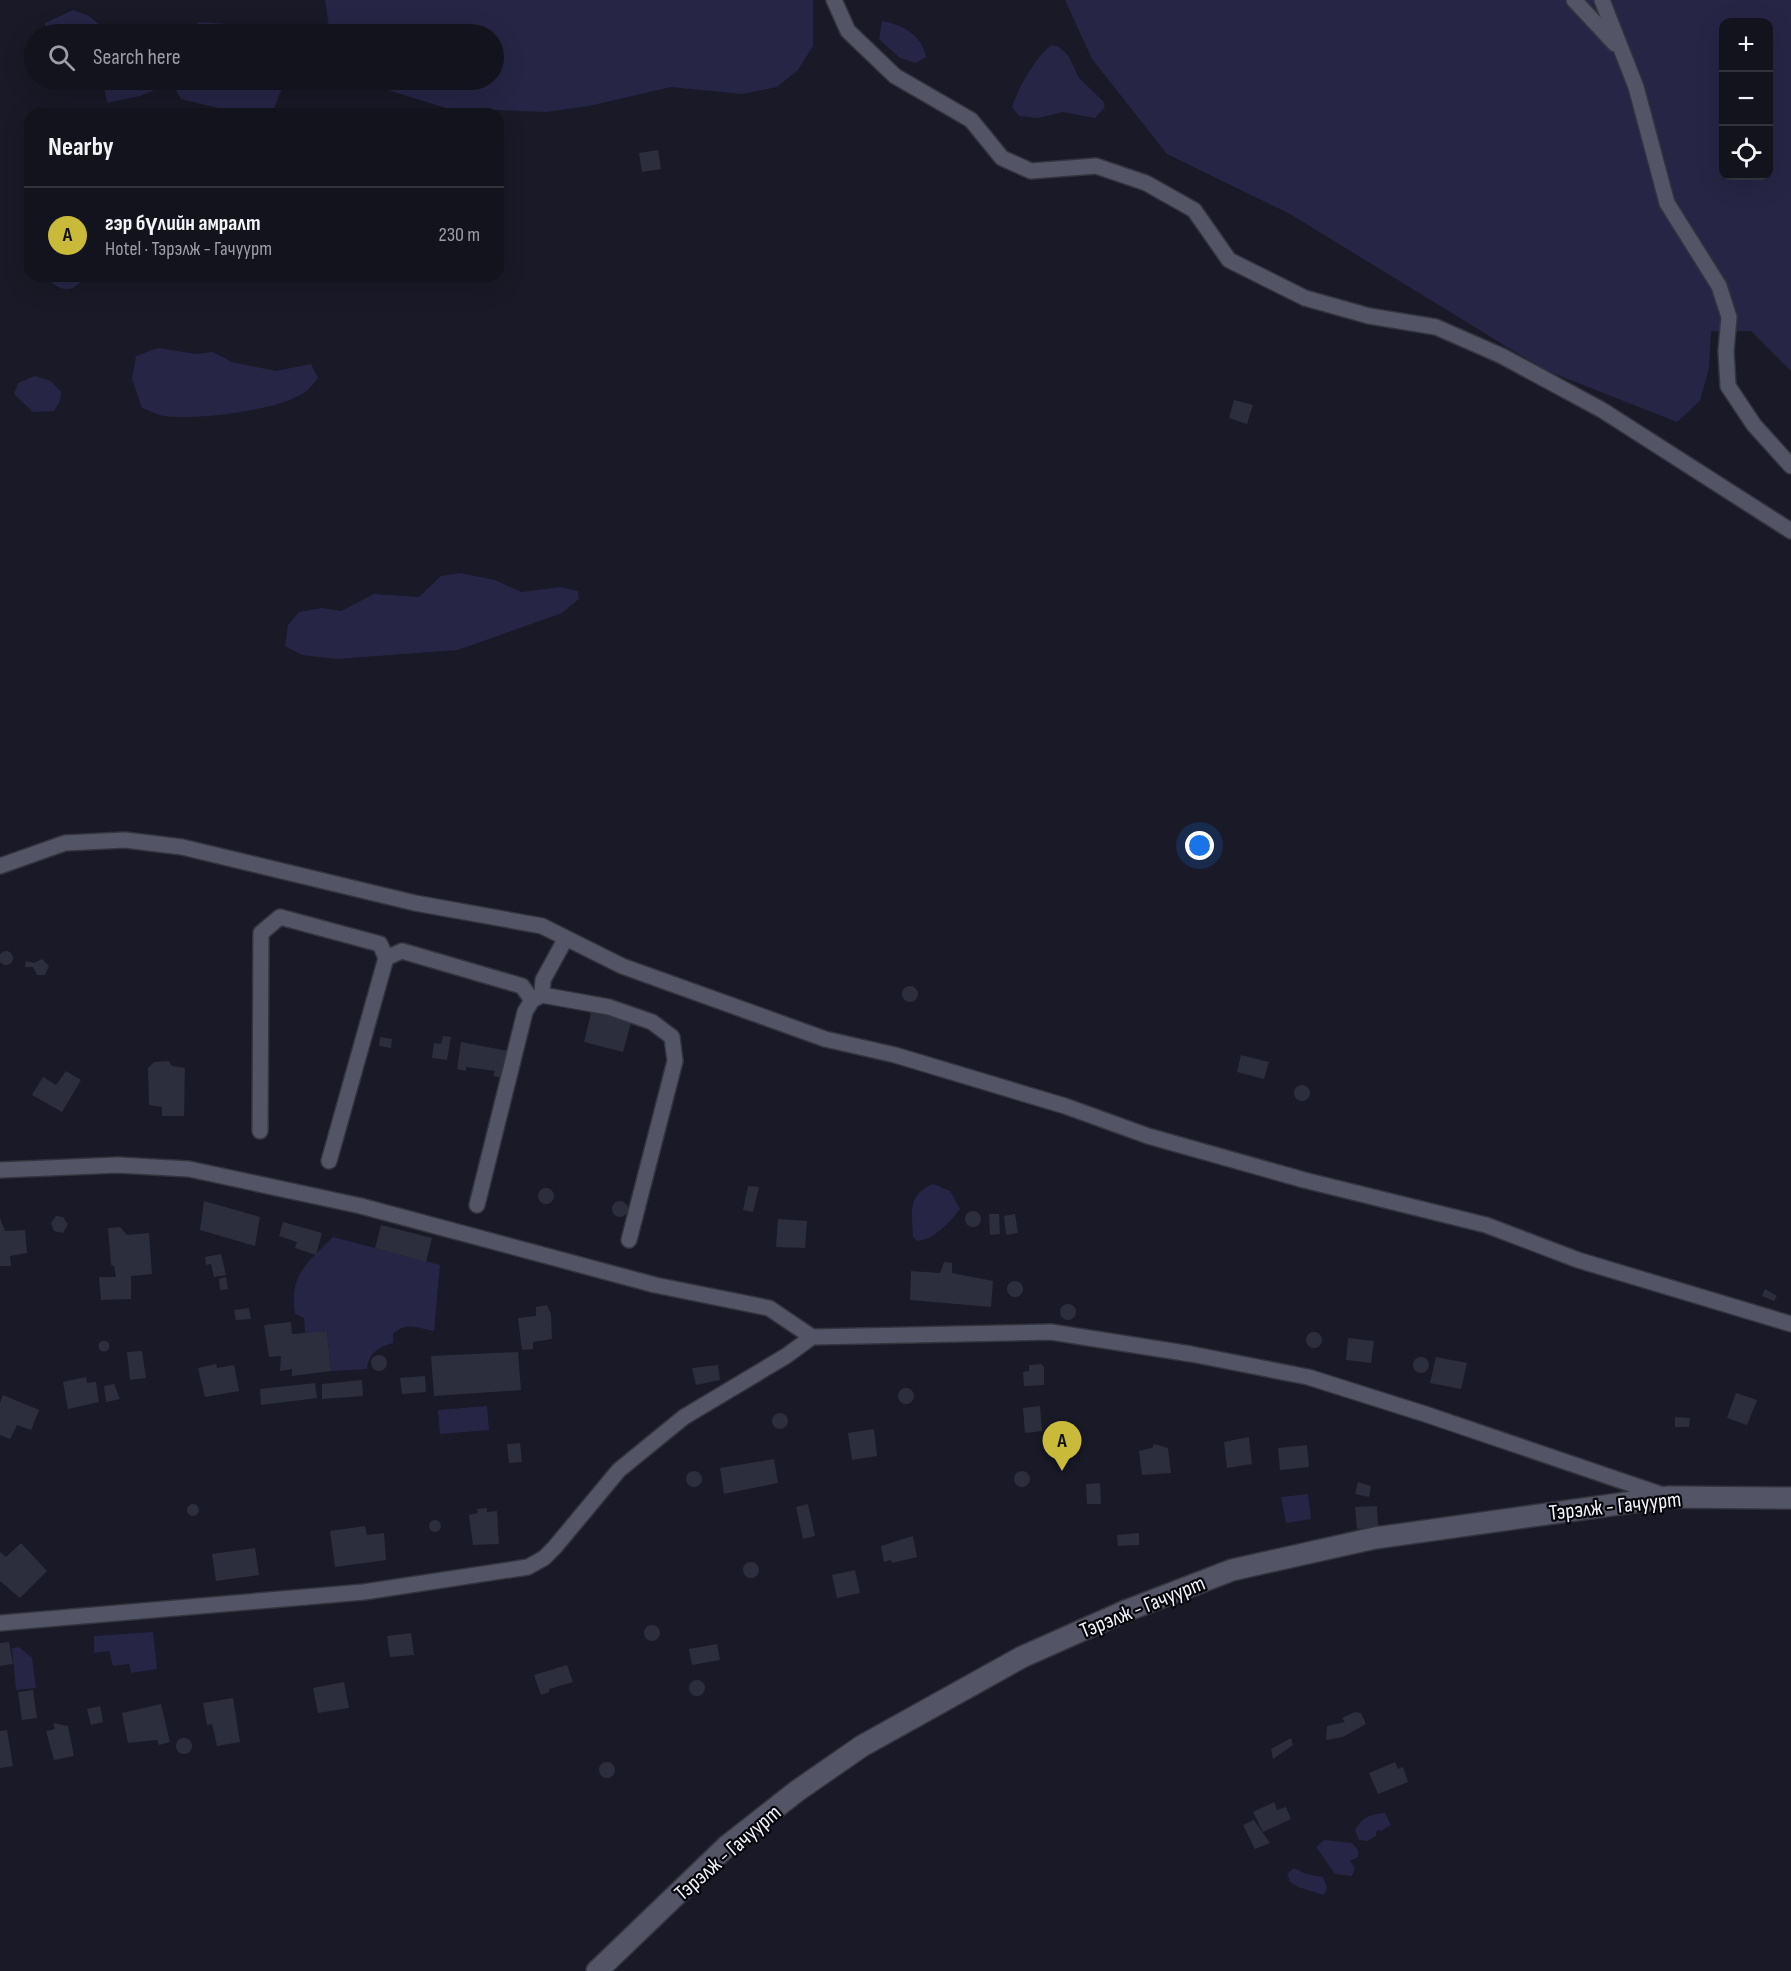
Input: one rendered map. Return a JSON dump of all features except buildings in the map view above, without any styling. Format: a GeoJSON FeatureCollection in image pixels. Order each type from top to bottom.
{"type":"FeatureCollection","features":[{"type":"Feature","properties":{"kind":"main road","name":"Тэрэлж - Гачуурт"},"geometry":{"type":"LineString","coordinates":[[597,1971],[727,1846],[797,1791],[862,1746],[1022,1657],[1123,1612],[1232,1570],[1375,1538],[1669,1497],[1791,1498]]}},
{"type":"Feature","properties":{"kind":"street"},"geometry":{"type":"LineString","coordinates":[[834,0],[848,31],[895,76],[971,120],[1002,158],[1031,171],[1096,166],[1146,183],[1194,210],[1229,260],[1305,298],[1369,316],[1436,327],[1502,357],[1602,410],[1791,531]]}},
{"type":"Feature","properties":{"kind":"street"},"geometry":{"type":"LineString","coordinates":[[1574,0],[1621,51]]}},
{"type":"Feature","properties":{"kind":"street"},"geometry":{"type":"LineString","coordinates":[[1602,0],[1636,87],[1667,203],[1719,286],[1729,316],[1726,351],[1728,386],[1754,425],[1791,466]]}},
{"type":"Feature","properties":{"kind":"street"},"geometry":{"type":"LineString","coordinates":[[0,866],[65,843],[137,841],[182,847],[415,903],[542,926],[622,966],[825,1039],[906,1058],[1065,1106],[1148,1136],[1304,1180],[1486,1225],[1578,1260],[1791,1324]]}},
{"type":"Feature","properties":{"kind":"street"},"geometry":{"type":"LineString","coordinates":[[260,1131],[261,933],[280,917],[380,945],[386,958],[329,1161]]}},
{"type":"Feature","properties":{"kind":"street"},"geometry":{"type":"LineString","coordinates":[[477,1204],[525,1012],[537,998],[543,980],[566,938]]}},
{"type":"Feature","properties":{"kind":"street"},"geometry":{"type":"LineString","coordinates":[[386,958],[402,951],[522,986],[537,998],[609,1006],[652,1022],[672,1037],[675,1061],[630,1240]]}},
{"type":"Feature","properties":{"kind":"street"},"geometry":{"type":"LineString","coordinates":[[0,1170],[118,1165],[189,1168],[361,1206],[655,1285],[769,1308],[812,1337]]}},
{"type":"Feature","properties":{"kind":"street"},"geometry":{"type":"LineString","coordinates":[[0,1623],[364,1592],[528,1567],[544,1558],[555,1547],[619,1470],[684,1417],[786,1356],[812,1337],[1051,1332],[1191,1354],[1308,1377],[1669,1497]]}},
{"type":"Feature","properties":{"kind":"shaded area"},"geometry":{"type":"Polygon","coordinates":[[[325,0],[813,0],[813,46],[798,70],[777,87],[742,94],[671,87],[589,106],[546,112],[504,110],[504,108],[446,108],[387,90],[504,90],[504,24],[329,24],[325,0]]]}},
{"type":"Feature","properties":{"kind":"shaded area"},"geometry":{"type":"Polygon","coordinates":[[[1065,0],[1791,0],[1791,371],[1751,331],[1711,331],[1709,368],[1700,401],[1677,422],[1545,370],[1290,214],[1167,154],[1092,59],[1065,0]]]}},
{"type":"Feature","properties":{"kind":"shaded area"},"geometry":{"type":"Polygon","coordinates":[[[73,10],[89,16],[98,24],[45,24],[73,10]]]}},
{"type":"Feature","properties":{"kind":"shaded area"},"geometry":{"type":"Polygon","coordinates":[[[882,21],[910,32],[924,49],[926,57],[916,63],[900,58],[879,39],[882,21]]]}},
{"type":"Feature","properties":{"kind":"shaded area"},"geometry":{"type":"Polygon","coordinates":[[[199,22],[227,24],[198,24],[199,22]]]}},
{"type":"Feature","properties":{"kind":"shaded area"},"geometry":{"type":"Polygon","coordinates":[[[1052,45],[1059,47],[1068,55],[1079,78],[1103,101],[1105,107],[1095,118],[1063,112],[1038,118],[1019,116],[1012,107],[1028,73],[1040,56],[1052,45]]]}},
{"type":"Feature","properties":{"kind":"shaded area"},"geometry":{"type":"Polygon","coordinates":[[[105,90],[155,90],[140,96],[107,103],[105,90]]]}},
{"type":"Feature","properties":{"kind":"shaded area"},"geometry":{"type":"Polygon","coordinates":[[[176,90],[281,90],[274,108],[218,108],[181,99],[176,90]]]}},
{"type":"Feature","properties":{"kind":"shaded area"},"geometry":{"type":"Polygon","coordinates":[[[51,282],[80,282],[71,289],[51,282]]]}},
{"type":"Feature","properties":{"kind":"shaded area"},"geometry":{"type":"Polygon","coordinates":[[[158,348],[196,354],[213,352],[232,362],[276,371],[311,364],[318,378],[302,394],[273,405],[234,413],[195,417],[164,416],[142,408],[132,379],[136,356],[158,348]]]}},
{"type":"Feature","properties":{"kind":"shaded area"},"geometry":{"type":"Polygon","coordinates":[[[35,376],[51,381],[61,392],[60,401],[54,411],[33,412],[14,394],[18,383],[35,376]]]}},
{"type":"Feature","properties":{"kind":"shaded area"},"geometry":{"type":"Polygon","coordinates":[[[460,573],[495,580],[521,592],[561,587],[578,591],[579,599],[562,613],[458,650],[336,659],[302,655],[285,646],[288,625],[299,612],[322,608],[341,611],[374,594],[419,597],[441,576],[460,573]]]}},
{"type":"Feature","properties":{"kind":"shaded area"},"geometry":{"type":"Polygon","coordinates":[[[933,1184],[950,1191],[960,1209],[935,1234],[917,1241],[913,1237],[913,1205],[919,1193],[933,1184]]]}},
{"type":"Feature","properties":{"kind":"shaded area"},"geometry":{"type":"Polygon","coordinates":[[[333,1237],[440,1265],[434,1331],[412,1326],[402,1328],[393,1334],[393,1343],[383,1346],[372,1354],[367,1369],[331,1371],[327,1331],[305,1333],[304,1318],[295,1314],[294,1300],[295,1288],[302,1270],[333,1237]]]}},
{"type":"Feature","properties":{"kind":"shaded area"},"geometry":{"type":"Polygon","coordinates":[[[487,1406],[489,1430],[440,1434],[438,1410],[487,1406]]]}},
{"type":"Feature","properties":{"kind":"shaded area"},"geometry":{"type":"Polygon","coordinates":[[[1308,1494],[1311,1519],[1286,1523],[1281,1497],[1308,1494]]]}},
{"type":"Feature","properties":{"kind":"shaded area"},"geometry":{"type":"Polygon","coordinates":[[[153,1632],[157,1669],[131,1673],[129,1664],[113,1666],[109,1651],[94,1653],[94,1636],[153,1632]]]}},
{"type":"Feature","properties":{"kind":"shaded area"},"geometry":{"type":"Polygon","coordinates":[[[19,1647],[32,1658],[36,1688],[16,1690],[12,1648],[19,1647]]]}},
{"type":"Feature","properties":{"kind":"shaded area"},"geometry":{"type":"Polygon","coordinates":[[[1385,1813],[1391,1825],[1381,1831],[1377,1830],[1376,1836],[1367,1841],[1359,1840],[1355,1830],[1361,1822],[1371,1815],[1385,1813]]]}},
{"type":"Feature","properties":{"kind":"shaded area"},"geometry":{"type":"Polygon","coordinates":[[[1324,1840],[1352,1843],[1358,1850],[1358,1857],[1350,1861],[1355,1868],[1352,1876],[1335,1874],[1316,1847],[1324,1840]]]}},
{"type":"Feature","properties":{"kind":"shaded area"},"geometry":{"type":"Polygon","coordinates":[[[1294,1868],[1306,1874],[1323,1877],[1327,1888],[1324,1895],[1298,1887],[1290,1882],[1287,1874],[1294,1868]]]}},
{"type":"Feature","properties":{"kind":"place","name":"гэр бүлийн амралт"},"geometry":{"type":"Point","coordinates":[1062,1471]}}]}
